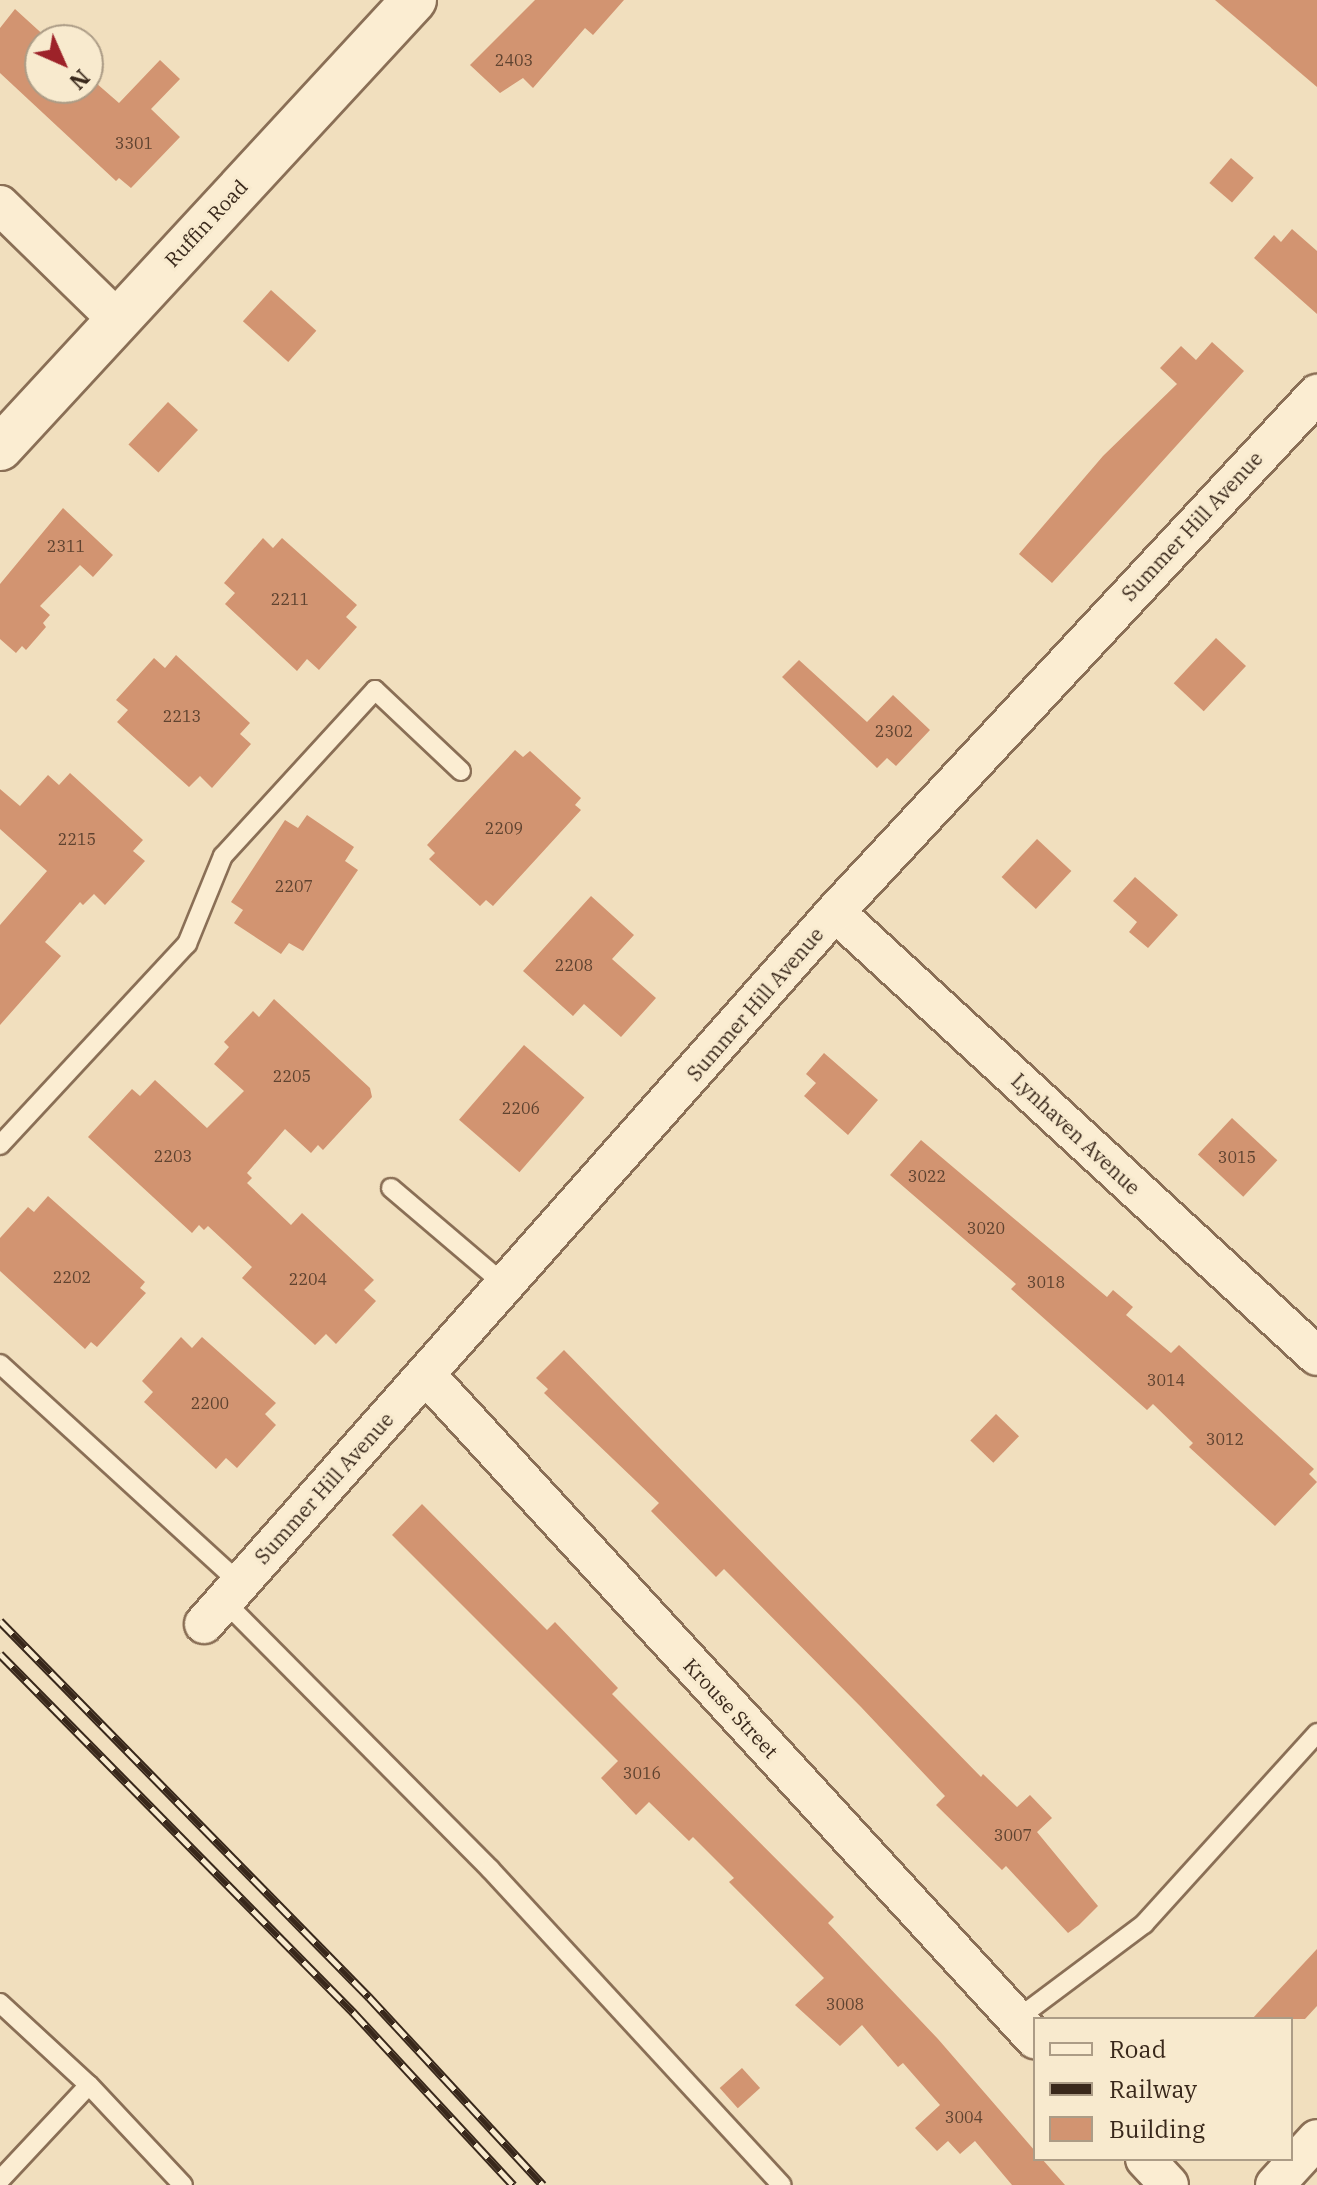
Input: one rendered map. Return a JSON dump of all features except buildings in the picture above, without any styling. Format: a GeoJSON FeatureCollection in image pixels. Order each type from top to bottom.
{"type":"FeatureCollection","features":[{"type":"Feature","properties":{"kind":"street","name":"Ruffin Road"},"geometry":{"type":"LineString","coordinates":[[0,448],[414,0]]}},
{"type":"Feature","properties":{"kind":"street"},"geometry":{"type":"LineString","coordinates":[[0,205],[117,319]]}},
{"type":"Feature","properties":{"kind":"street","name":"Summer Hill Avenue"},"geometry":{"type":"LineString","coordinates":[[222,1602],[427,1376],[835,912],[1317,394]]}},
{"type":"Feature","properties":{"kind":"street","name":"Lynhaven Avenue"},"geometry":{"type":"LineString","coordinates":[[835,912],[1317,1356]]}},
{"type":"Feature","properties":{"kind":"street","name":"Krouse Street"},"geometry":{"type":"LineString","coordinates":[[427,1376],[1026,2029]]}},
{"type":"Feature","properties":{"kind":"street"},"geometry":{"type":"LineString","coordinates":[[1275,2185],[1317,2139]]}},
{"type":"Feature","properties":{"kind":"street"},"geometry":{"type":"LineString","coordinates":[[1147,2161],[1169,2185]]}},
{"type":"Feature","properties":{"kind":"lane"},"geometry":{"type":"LineString","coordinates":[[0,1145],[187,944],[223,856],[375,690],[461,771]]}},
{"type":"Feature","properties":{"kind":"lane"},"geometry":{"type":"LineString","coordinates":[[391,1188],[506,1286]]}},
{"type":"Feature","properties":{"kind":"lane"},"geometry":{"type":"LineString","coordinates":[[0,1364],[222,1602],[490,1869],[782,2185]]}},
{"type":"Feature","properties":{"kind":"lane"},"geometry":{"type":"LineString","coordinates":[[1039,2017],[1144,1924],[1317,1733]]}},
{"type":"Feature","properties":{"kind":"lane"},"geometry":{"type":"LineString","coordinates":[[0,2003],[89,2085],[183,2185]]}},
{"type":"Feature","properties":{"kind":"lane"},"geometry":{"type":"LineString","coordinates":[[0,2180],[89,2085]]}},
{"type":"Feature","properties":{"kind":"railway"},"geometry":{"type":"LineString","coordinates":[[0,1621],[369,1997],[543,2185]]}},
{"type":"Feature","properties":{"kind":"railway"},"geometry":{"type":"LineString","coordinates":[[0,1654],[353,2012],[513,2185]]}}]}
